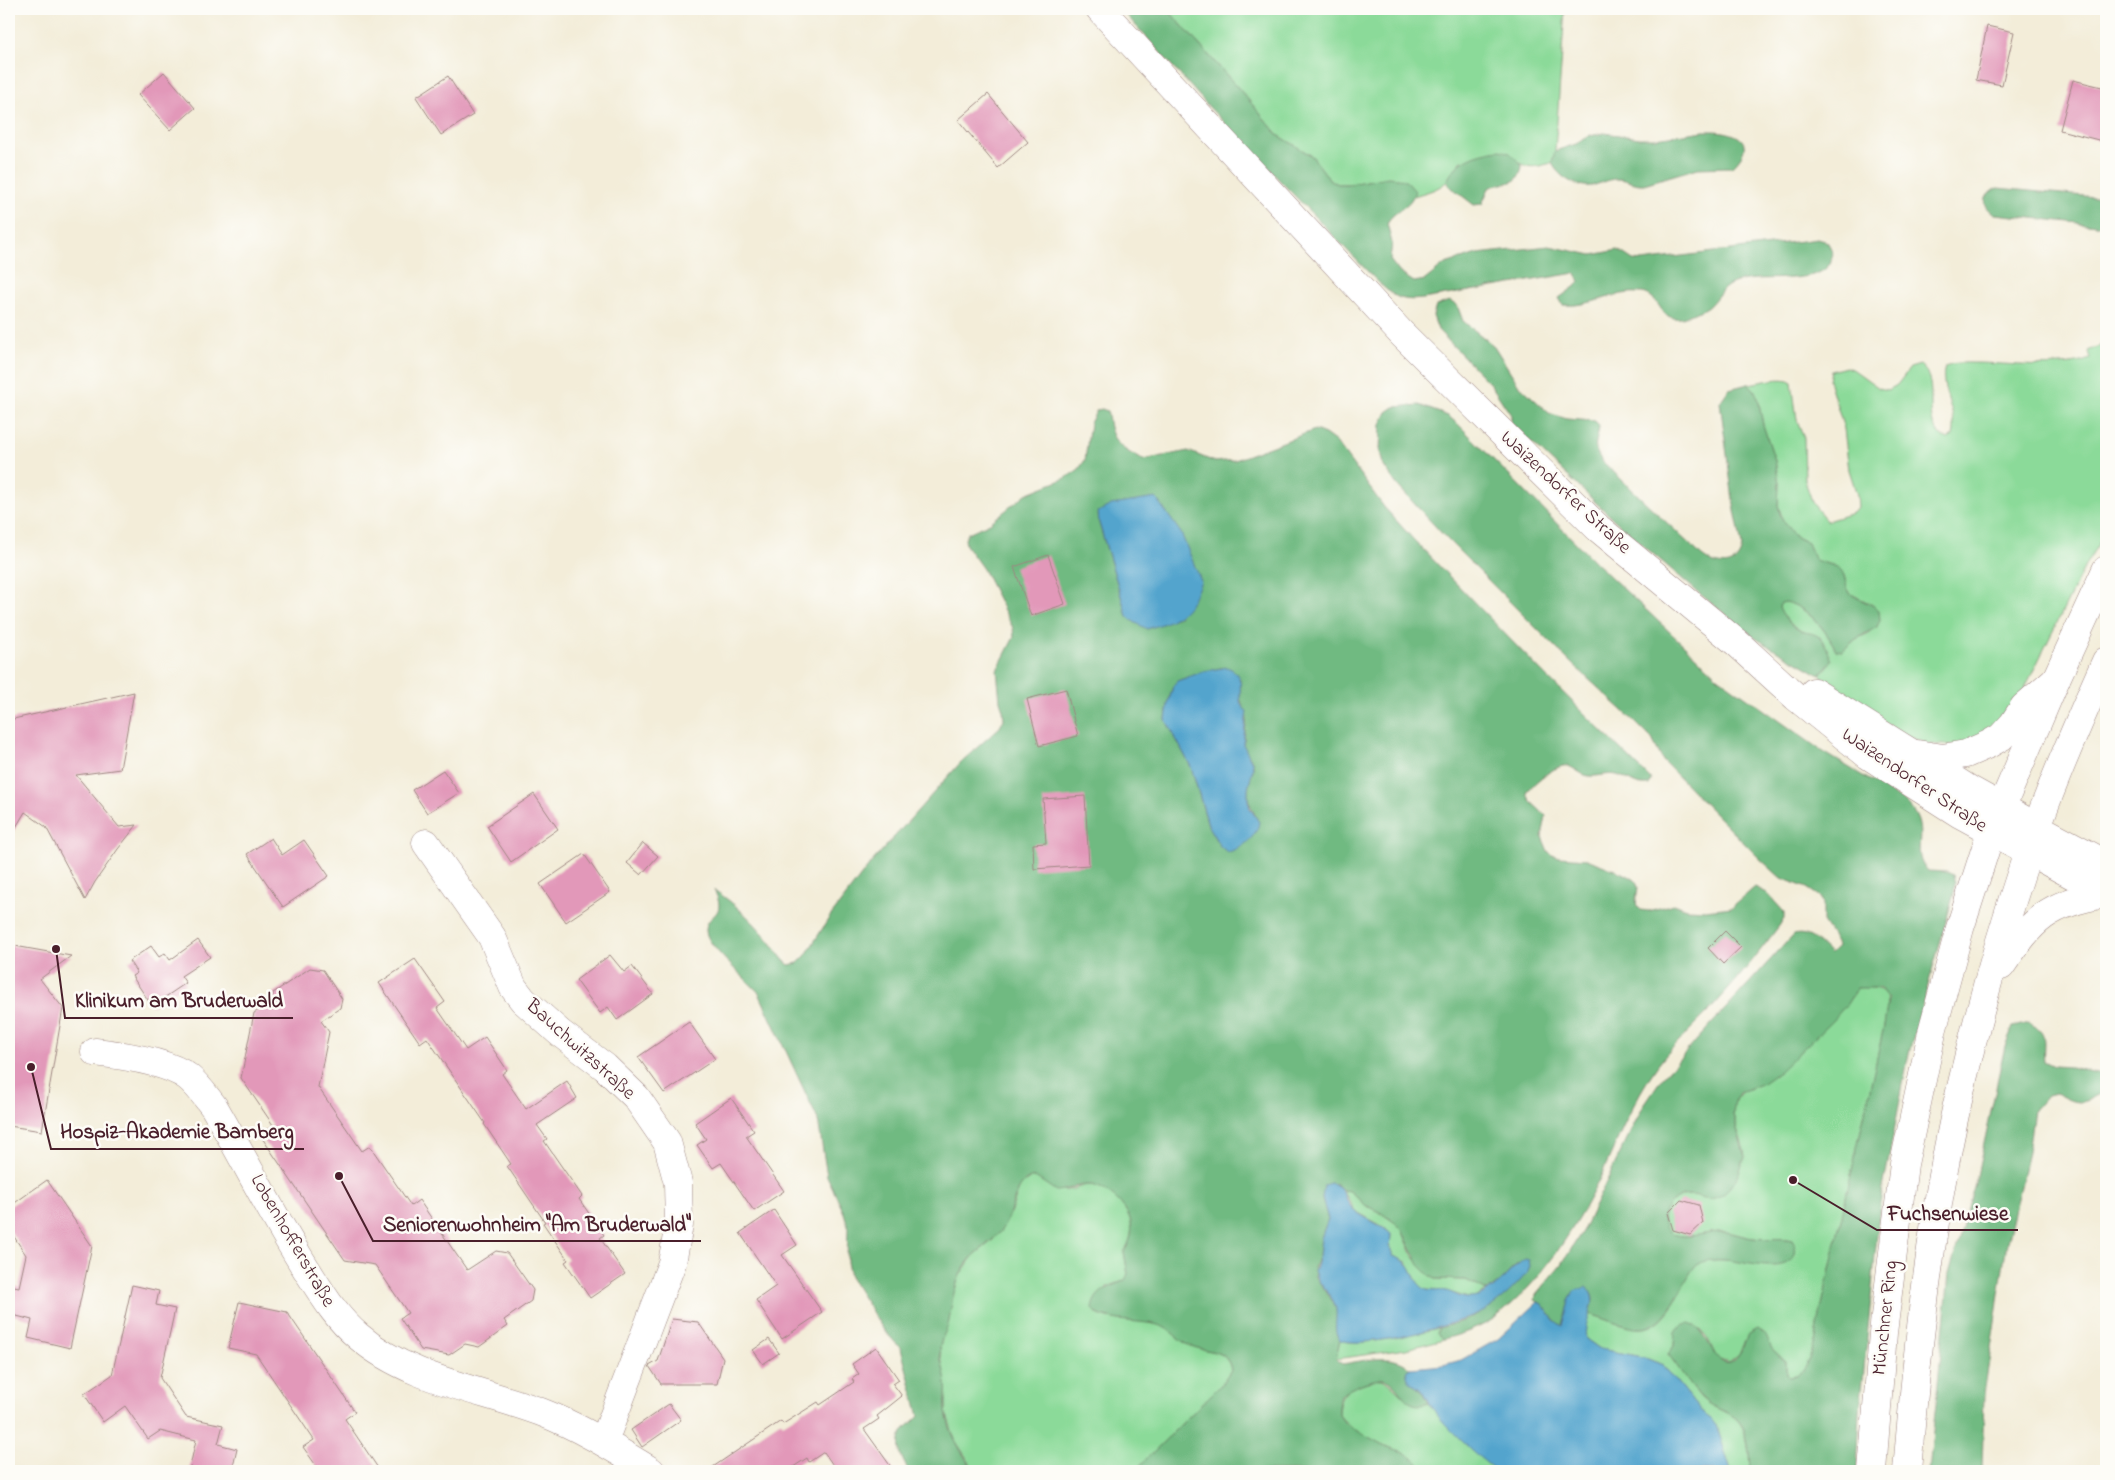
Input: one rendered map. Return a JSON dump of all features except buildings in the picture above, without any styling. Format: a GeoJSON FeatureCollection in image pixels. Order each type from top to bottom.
{"type":"FeatureCollection","features":[{"type":"Feature","properties":{"kind":"main road","name":"Waizendorfer Straße"},"geometry":{"type":"LineString","coordinates":[[1100,9],[1402,334],[1598,528],[1737,643],[1796,697],[1868,755],[1991,832],[2033,839]]}},
{"type":"Feature","properties":{"kind":"main road","name":"Münchner Ring"},"geometry":{"type":"LineString","coordinates":[[1872,1471],[1884,1333],[1904,1164],[1933,1028],[1960,928],[1991,832],[2056,679],[2106,570]]}},
{"type":"Feature","properties":{"kind":"main road","name":"Waizendorfer Straße"},"geometry":{"type":"LineString","coordinates":[[1737,643],[1911,753],[2002,807],[2033,839]]}},
{"type":"Feature","properties":{"kind":"main road","name":"Münchner Ring"},"geometry":{"type":"LineString","coordinates":[[1907,1471],[1919,1334],[1944,1170],[1962,1080],[1986,988],[2033,839],[2061,766],[2106,661]]}},
{"type":"Feature","properties":{"kind":"main road"},"geometry":{"type":"LineString","coordinates":[[1911,753],[1943,758],[1966,754],[1989,744],[2001,737],[2024,708],[2056,679]]}},
{"type":"Feature","properties":{"kind":"main road"},"geometry":{"type":"LineString","coordinates":[[2033,839],[2106,864]]}},
{"type":"Feature","properties":{"kind":"main road"},"geometry":{"type":"LineString","coordinates":[[2033,839],[2106,894]]}},
{"type":"Feature","properties":{"kind":"main road","name":"Bauchwitzstraße"},"geometry":{"type":"LineString","coordinates":[[426,843],[492,937],[513,987],[523,1000],[560,1033],[605,1067],[636,1097],[667,1142],[678,1183],[679,1225],[672,1263],[604,1442]]}},
{"type":"Feature","properties":{"kind":"main road"},"geometry":{"type":"LineString","coordinates":[[1986,988],[2034,921],[2071,902],[2106,894]]}},
{"type":"Feature","properties":{"kind":"main road","name":"Lobenhofferstraße"},"geometry":{"type":"LineString","coordinates":[[96,1052],[138,1058],[188,1077],[199,1088],[214,1107],[289,1243],[332,1311],[358,1336],[393,1360],[467,1389],[540,1412],[604,1442],[651,1471]]}},
{"type":"Feature","properties":{"kind":"green space"},"geometry":{"type":"Polygon","coordinates":[[[1121,9],[1167,9],[1278,135],[1312,156],[1330,180],[1338,184],[1350,184],[1388,177],[1398,178],[1407,182],[1415,191],[1413,196],[1407,205],[1387,223],[1392,243],[1390,260],[1400,273],[1414,282],[1425,280],[1445,264],[1477,254],[1549,246],[1592,255],[1618,250],[1633,260],[1642,261],[1818,239],[1828,242],[1833,254],[1831,261],[1822,271],[1812,275],[1751,279],[1735,283],[1722,290],[1709,306],[1681,318],[1668,316],[1653,299],[1642,293],[1622,294],[1583,304],[1563,305],[1559,298],[1580,281],[1575,273],[1423,299],[1401,298],[1391,293],[1374,278],[1210,108],[1121,9]]]}},
{"type":"Feature","properties":{"kind":"green space"},"geometry":{"type":"Polygon","coordinates":[[[1167,9],[1565,9],[1555,151],[1552,163],[1533,167],[1520,163],[1516,159],[1462,161],[1444,184],[1414,196],[1415,191],[1378,179],[1338,184],[1330,180],[1312,156],[1278,135],[1167,9]]]}},
{"type":"Feature","properties":{"kind":"green space"},"geometry":{"type":"Polygon","coordinates":[[[1704,131],[1733,134],[1743,143],[1744,149],[1741,157],[1732,167],[1698,168],[1644,184],[1618,179],[1585,186],[1563,177],[1552,163],[1555,151],[1576,144],[1590,136],[1604,133],[1655,138],[1704,131]]]}},
{"type":"Feature","properties":{"kind":"green space"},"geometry":{"type":"Polygon","coordinates":[[[1500,150],[1510,153],[1522,165],[1521,172],[1511,182],[1489,188],[1482,204],[1474,205],[1448,185],[1447,181],[1451,173],[1462,162],[1476,155],[1500,150]]]}},
{"type":"Feature","properties":{"kind":"green space"},"geometry":{"type":"Polygon","coordinates":[[[2103,169],[2106,169],[2106,198],[2100,184],[2103,169]]]}},
{"type":"Feature","properties":{"kind":"green space"},"geometry":{"type":"Polygon","coordinates":[[[1997,188],[2106,198],[2106,226],[1995,214],[1987,208],[1986,201],[1989,194],[1997,188]]]}},
{"type":"Feature","properties":{"kind":"green space"},"geometry":{"type":"Polygon","coordinates":[[[1449,301],[1457,305],[1463,321],[1494,346],[1518,384],[1549,413],[1567,419],[1595,421],[1599,425],[1596,448],[1603,462],[1702,556],[1714,563],[1732,563],[1740,554],[1742,546],[1733,500],[1720,402],[1729,389],[1748,384],[1754,389],[1758,398],[1763,425],[1775,461],[1779,483],[1778,505],[1781,517],[1794,536],[1808,543],[1814,559],[1840,569],[1851,594],[1879,610],[1880,620],[1877,627],[1856,639],[1842,651],[1836,650],[1822,628],[1802,609],[1786,602],[1781,603],[1779,607],[1781,611],[1792,625],[1804,632],[1817,636],[1825,645],[1832,660],[1820,675],[1755,638],[1623,528],[1511,423],[1511,415],[1491,385],[1438,330],[1433,316],[1436,306],[1449,301]]]}},
{"type":"Feature","properties":{"kind":"green space"},"geometry":{"type":"Polygon","coordinates":[[[2106,337],[2106,532],[2087,562],[2015,708],[2007,719],[1963,746],[1927,744],[1900,733],[1847,698],[1832,683],[1820,675],[1829,665],[1827,649],[1820,637],[1801,631],[1783,617],[1779,607],[1780,603],[1786,602],[1802,609],[1822,628],[1836,650],[1842,651],[1856,639],[1869,633],[1873,605],[1851,594],[1847,588],[1844,575],[1833,565],[1818,562],[1814,559],[1808,543],[1794,536],[1784,523],[1778,505],[1779,483],[1775,461],[1763,425],[1758,398],[1748,384],[1777,379],[1792,382],[1797,420],[1804,438],[1805,481],[1813,504],[1827,521],[1853,513],[1858,507],[1857,495],[1849,470],[1844,429],[1829,380],[1831,371],[1846,367],[1854,370],[1879,388],[1888,390],[1897,385],[1910,368],[1920,365],[1927,373],[1930,382],[1931,415],[1934,425],[1939,433],[1948,439],[1953,436],[1954,427],[1944,383],[1945,366],[1963,363],[2050,366],[2078,363],[2090,359],[2088,351],[2103,344],[2106,337]]]}},
{"type":"Feature","properties":{"kind":"green space"},"geometry":{"type":"Polygon","coordinates":[[[1419,405],[1448,416],[1458,424],[1598,565],[1718,677],[1822,751],[1904,801],[1913,811],[1918,821],[1922,863],[1928,871],[1947,872],[1953,875],[1955,883],[1954,893],[1909,1053],[1880,1204],[1860,1411],[1857,1471],[1750,1471],[1747,1440],[1742,1425],[1731,1415],[1704,1400],[1668,1354],[1674,1346],[1675,1332],[1686,1324],[1694,1325],[1702,1332],[1722,1362],[1730,1363],[1739,1355],[1748,1334],[1757,1329],[1766,1336],[1772,1349],[1786,1362],[1786,1375],[1788,1377],[1797,1376],[1808,1361],[1816,1336],[1884,1026],[1888,999],[1880,988],[1857,988],[1847,1004],[1832,1021],[1780,1071],[1763,1083],[1739,1093],[1735,1100],[1733,1115],[1745,1157],[1738,1176],[1727,1191],[1720,1196],[1708,1199],[1692,1195],[1680,1197],[1672,1202],[1664,1215],[1664,1222],[1667,1228],[1679,1236],[1724,1232],[1753,1238],[1792,1240],[1795,1246],[1795,1255],[1789,1262],[1779,1266],[1764,1266],[1725,1260],[1706,1261],[1697,1264],[1667,1312],[1658,1321],[1649,1326],[1639,1328],[1628,1327],[1589,1314],[1593,1297],[1587,1287],[1570,1298],[1562,1326],[1557,1323],[1542,1304],[1535,1300],[1536,1295],[1562,1264],[1584,1228],[1643,1106],[1662,1078],[1793,935],[1809,936],[1830,954],[1837,947],[1836,942],[1823,922],[1823,902],[1819,896],[1807,888],[1781,878],[1757,856],[1663,761],[1652,739],[1570,662],[1448,540],[1397,485],[1383,465],[1380,451],[1381,424],[1387,412],[1394,407],[1419,405]]]}},
{"type":"Feature","properties":{"kind":"green space"},"geometry":{"type":"Polygon","coordinates":[[[1097,410],[1107,411],[1111,431],[1116,441],[1128,452],[1143,460],[1188,451],[1215,462],[1235,460],[1315,430],[1336,442],[1384,507],[1413,539],[1540,670],[1651,779],[1649,785],[1640,785],[1616,775],[1586,775],[1568,766],[1563,766],[1545,775],[1527,793],[1530,801],[1546,816],[1542,837],[1548,851],[1552,855],[1559,857],[1587,859],[1635,880],[1638,887],[1637,906],[1641,910],[1649,911],[1673,904],[1687,909],[1705,910],[1732,907],[1755,887],[1767,893],[1784,912],[1784,919],[1765,945],[1712,1007],[1665,1056],[1648,1079],[1587,1204],[1553,1257],[1526,1290],[1490,1321],[1444,1339],[1437,1333],[1439,1328],[1476,1315],[1494,1303],[1523,1277],[1518,1263],[1501,1281],[1487,1291],[1466,1280],[1436,1279],[1419,1265],[1402,1230],[1397,1224],[1365,1205],[1350,1191],[1343,1190],[1336,1184],[1330,1183],[1322,1199],[1328,1219],[1321,1238],[1319,1256],[1314,1266],[1315,1277],[1334,1303],[1337,1313],[1337,1336],[1340,1340],[1336,1359],[1343,1364],[1378,1359],[1395,1360],[1403,1363],[1410,1368],[1406,1371],[1414,1385],[1424,1393],[1429,1403],[1420,1405],[1408,1401],[1391,1382],[1381,1379],[1362,1384],[1345,1392],[1340,1399],[1338,1414],[1352,1428],[1385,1446],[1404,1452],[1418,1462],[1423,1471],[1208,1471],[1202,1467],[1193,1471],[1134,1471],[1220,1386],[1231,1370],[1229,1363],[1220,1354],[1187,1344],[1162,1326],[1113,1319],[1097,1314],[1092,1309],[1096,1297],[1109,1287],[1125,1280],[1128,1274],[1124,1252],[1132,1230],[1126,1210],[1115,1198],[1097,1187],[1082,1185],[1056,1191],[1035,1177],[1028,1179],[1019,1189],[1007,1220],[1000,1232],[969,1260],[961,1272],[954,1293],[948,1325],[940,1346],[946,1383],[947,1418],[965,1458],[975,1471],[909,1471],[901,1455],[900,1443],[903,1432],[919,1416],[901,1349],[883,1329],[850,1277],[847,1262],[848,1226],[827,1176],[818,1120],[759,993],[720,954],[708,938],[707,925],[718,911],[719,906],[714,890],[730,901],[766,936],[786,963],[789,965],[798,963],[806,955],[829,918],[871,863],[961,762],[1000,727],[1004,719],[997,670],[1014,637],[1013,628],[983,569],[966,545],[965,539],[968,533],[990,523],[1026,494],[1066,478],[1079,469],[1085,460],[1090,423],[1097,410]],[[1098,512],[1099,523],[1127,616],[1147,629],[1180,616],[1098,512]],[[1220,668],[1177,681],[1173,686],[1166,720],[1191,767],[1208,825],[1216,840],[1227,852],[1240,847],[1257,819],[1248,796],[1253,764],[1243,746],[1247,718],[1240,698],[1240,679],[1231,669],[1220,668]]]}},
{"type":"Feature","properties":{"kind":"green space"},"geometry":{"type":"Polygon","coordinates":[[[1857,988],[1877,989],[1884,994],[1887,1003],[1886,1018],[1816,1336],[1808,1361],[1797,1376],[1788,1377],[1786,1375],[1786,1362],[1772,1349],[1761,1331],[1745,1340],[1739,1355],[1729,1363],[1717,1359],[1707,1337],[1699,1328],[1675,1332],[1674,1346],[1668,1354],[1701,1398],[1735,1418],[1744,1430],[1750,1471],[1731,1471],[1717,1427],[1701,1412],[1663,1365],[1643,1357],[1600,1349],[1586,1339],[1585,1327],[1589,1314],[1628,1327],[1649,1327],[1658,1322],[1677,1298],[1692,1269],[1703,1261],[1727,1260],[1772,1266],[1792,1240],[1753,1238],[1724,1232],[1679,1236],[1666,1228],[1663,1216],[1671,1203],[1680,1197],[1692,1195],[1709,1198],[1715,1197],[1730,1188],[1738,1176],[1745,1157],[1734,1116],[1733,1107],[1736,1099],[1743,1092],[1755,1087],[1851,998],[1857,988]]]}},
{"type":"Feature","properties":{"kind":"green space"},"geometry":{"type":"Polygon","coordinates":[[[2029,1023],[2040,1031],[2044,1039],[2044,1061],[2054,1066],[2070,1067],[2106,1075],[2106,1093],[2085,1101],[2076,1102],[2055,1093],[2047,1095],[2034,1110],[2028,1152],[2007,1242],[1984,1394],[1982,1471],[1929,1471],[1949,1274],[1977,1176],[2005,1046],[2013,1027],[2029,1023]]]}},
{"type":"Feature","properties":{"kind":"green space"},"geometry":{"type":"Polygon","coordinates":[[[1032,1177],[1054,1188],[1063,1190],[1090,1185],[1100,1187],[1120,1203],[1129,1216],[1132,1230],[1124,1252],[1128,1274],[1126,1280],[1107,1287],[1095,1313],[1117,1320],[1163,1326],[1187,1344],[1220,1354],[1229,1363],[1231,1370],[1220,1386],[1134,1471],[975,1471],[955,1440],[946,1412],[946,1385],[940,1349],[949,1319],[951,1301],[960,1275],[973,1256],[992,1241],[1008,1219],[1020,1186],[1032,1177]]]}},
{"type":"Feature","properties":{"kind":"green space"},"geometry":{"type":"Polygon","coordinates":[[[1346,1189],[1365,1205],[1397,1224],[1402,1230],[1413,1256],[1430,1276],[1436,1279],[1466,1280],[1487,1291],[1474,1298],[1468,1298],[1446,1291],[1426,1290],[1419,1285],[1407,1262],[1393,1256],[1390,1247],[1391,1234],[1384,1227],[1355,1211],[1343,1190],[1346,1189]]]}},
{"type":"Feature","properties":{"kind":"green space"},"geometry":{"type":"Polygon","coordinates":[[[1439,1328],[1438,1333],[1444,1339],[1406,1349],[1336,1359],[1340,1340],[1349,1342],[1374,1341],[1439,1328]]]}},
{"type":"Feature","properties":{"kind":"green space"},"geometry":{"type":"Polygon","coordinates":[[[1379,1378],[1392,1385],[1414,1403],[1429,1403],[1437,1414],[1497,1471],[1423,1471],[1412,1458],[1366,1437],[1354,1429],[1338,1414],[1342,1398],[1350,1389],[1379,1378]]]}},
{"type":"Feature","properties":{"kind":"water"},"geometry":{"type":"Polygon","coordinates":[[[1156,498],[1181,533],[1201,581],[1192,601],[1182,613],[1167,622],[1147,629],[1127,616],[1099,523],[1098,512],[1111,505],[1156,498]]]}},
{"type":"Feature","properties":{"kind":"water"},"geometry":{"type":"Polygon","coordinates":[[[1227,667],[1235,671],[1239,677],[1240,701],[1242,707],[1247,711],[1243,744],[1253,768],[1248,789],[1248,800],[1250,808],[1259,822],[1258,828],[1248,842],[1238,849],[1227,852],[1220,846],[1209,828],[1191,767],[1166,720],[1173,686],[1177,681],[1202,672],[1227,667]]]}},
{"type":"Feature","properties":{"kind":"water"},"geometry":{"type":"Polygon","coordinates":[[[1335,1184],[1341,1189],[1352,1208],[1391,1234],[1390,1247],[1393,1256],[1406,1262],[1417,1281],[1427,1290],[1447,1291],[1466,1298],[1477,1297],[1492,1289],[1525,1259],[1529,1260],[1528,1272],[1519,1283],[1497,1302],[1472,1316],[1391,1339],[1370,1342],[1340,1340],[1336,1332],[1335,1305],[1314,1271],[1319,1256],[1321,1238],[1328,1219],[1322,1199],[1324,1185],[1335,1184]]]}},
{"type":"Feature","properties":{"kind":"water"},"geometry":{"type":"Polygon","coordinates":[[[1587,1287],[1593,1298],[1586,1339],[1600,1349],[1643,1357],[1663,1365],[1701,1412],[1711,1419],[1717,1427],[1731,1471],[1497,1471],[1473,1452],[1450,1429],[1437,1415],[1425,1394],[1409,1379],[1406,1371],[1410,1368],[1443,1365],[1461,1360],[1498,1339],[1538,1302],[1562,1326],[1570,1298],[1574,1291],[1587,1287]]]}},
{"type":"Feature","properties":{"kind":"place","name":"Klinikum am Bruderwald"},"geometry":{"type":"Point","coordinates":[56,949]}},
{"type":"Feature","properties":{"kind":"place","name":"Hospiz-Akademie Bamberg"},"geometry":{"type":"Point","coordinates":[31,1067]}},
{"type":"Feature","properties":{"kind":"place","name":"Seniorenwohnheim \"Am Bruderwald\""},"geometry":{"type":"Point","coordinates":[339,1176]}},
{"type":"Feature","properties":{"kind":"place","name":"Fuchsenwiese"},"geometry":{"type":"Point","coordinates":[1793,1180]}}]}
